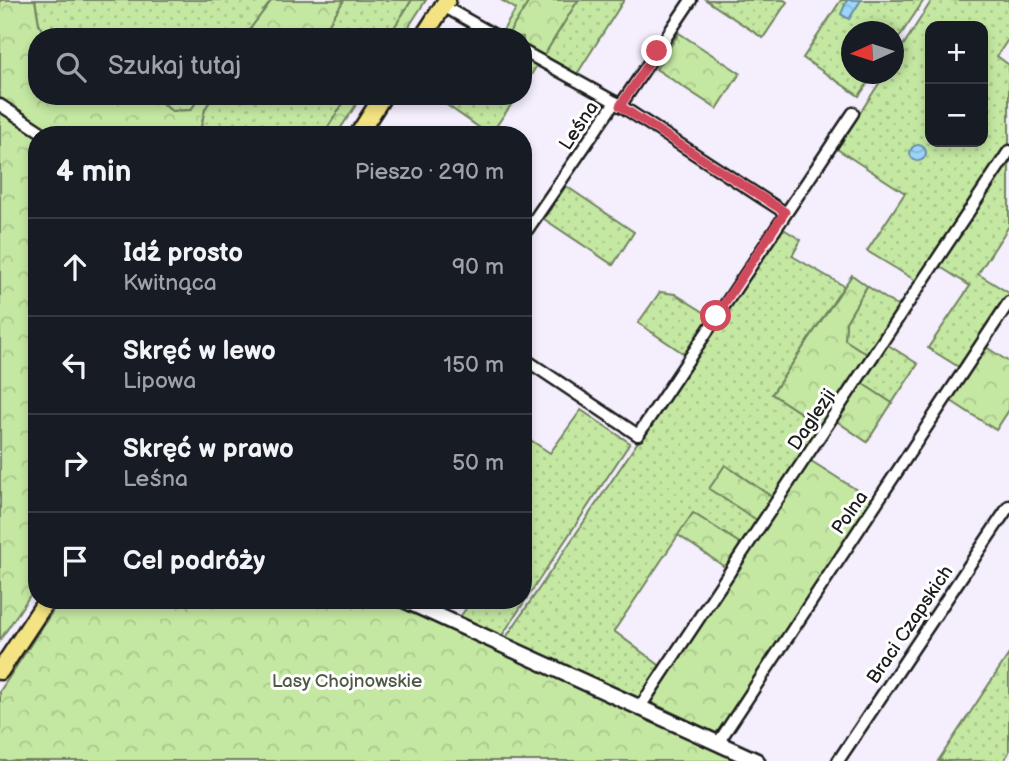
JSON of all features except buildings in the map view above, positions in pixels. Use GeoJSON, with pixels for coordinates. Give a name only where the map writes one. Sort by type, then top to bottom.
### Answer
{"type":"FeatureCollection","features":[{"type":"Feature","properties":{"kind":"main road"},"geometry":{"type":"LineString","coordinates":[[428,28],[445,3]]}},
{"type":"Feature","properties":{"kind":"main road"},"geometry":{"type":"LineString","coordinates":[[364,126],[377,105]]}},
{"type":"Feature","properties":{"kind":"main road"},"geometry":{"type":"LineString","coordinates":[[0,671],[41,609]]}},
{"type":"Feature","properties":{"kind":"main road"},"geometry":{"type":"LineString","coordinates":[[424,609],[757,761]]}},
{"type":"Feature","properties":{"kind":"street","name":"Leśna"},"geometry":{"type":"LineString","coordinates":[[532,223],[691,0]]}},
{"type":"Feature","properties":{"kind":"street"},"geometry":{"type":"LineString","coordinates":[[445,3],[484,28]]}},
{"type":"Feature","properties":{"kind":"street"},"geometry":{"type":"LineString","coordinates":[[532,56],[618,104],[785,212]]}},
{"type":"Feature","properties":{"kind":"street"},"geometry":{"type":"LineString","coordinates":[[0,105],[32,126]]}},
{"type":"Feature","properties":{"kind":"street"},"geometry":{"type":"LineString","coordinates":[[532,364],[638,435],[853,113]]}},
{"type":"Feature","properties":{"kind":"street","name":"Daglezji"},"geometry":{"type":"LineString","coordinates":[[640,706],[1009,151]]}},
{"type":"Feature","properties":{"kind":"street","name":"Polna"},"geometry":{"type":"LineString","coordinates":[[718,744],[1009,302]]}},
{"type":"Feature","properties":{"kind":"street","name":"Braci Czapskich"},"geometry":{"type":"LineString","coordinates":[[838,761],[1009,506]]}},
{"type":"Feature","properties":{"kind":"green space"},"geometry":{"type":"Polygon","coordinates":[[[0,0],[35,0],[41,28],[28,28],[28,105],[164,105],[172,111],[191,110],[194,105],[207,105],[201,126],[28,126],[28,598],[0,640],[0,0]]]}},
{"type":"Feature","properties":{"kind":"green space"},"geometry":{"type":"Polygon","coordinates":[[[35,0],[272,0],[251,28],[41,28],[35,0]]]}},
{"type":"Feature","properties":{"kind":"green space"},"geometry":{"type":"Polygon","coordinates":[[[272,0],[344,0],[326,28],[251,28],[272,0]]]}},
{"type":"Feature","properties":{"kind":"green space"},"geometry":{"type":"Polygon","coordinates":[[[344,0],[412,0],[394,28],[326,28],[344,0]]]}},
{"type":"Feature","properties":{"kind":"green space"},"geometry":{"type":"Polygon","coordinates":[[[412,0],[426,0],[408,28],[394,28],[412,0]]]}},
{"type":"Feature","properties":{"kind":"green space"},"geometry":{"type":"Polygon","coordinates":[[[501,0],[530,0],[512,28],[504,28],[516,9],[501,0]]]}},
{"type":"Feature","properties":{"kind":"green space"},"geometry":{"type":"Polygon","coordinates":[[[530,0],[578,0],[543,57],[532,50],[532,28],[512,28],[530,0]]]}},
{"type":"Feature","properties":{"kind":"green space"},"geometry":{"type":"Polygon","coordinates":[[[578,0],[624,0],[577,74],[544,55],[578,0]]]}},
{"type":"Feature","properties":{"kind":"green space"},"geometry":{"type":"Polygon","coordinates":[[[706,0],[784,0],[787,2],[763,38],[706,0]]]}},
{"type":"Feature","properties":{"kind":"green space"},"geometry":{"type":"Polygon","coordinates":[[[841,0],[924,0],[904,30],[904,21],[841,21],[841,84],[803,58],[841,0]]]}},
{"type":"Feature","properties":{"kind":"green space"},"geometry":{"type":"Polygon","coordinates":[[[932,0],[1009,0],[1009,38],[997,56],[1009,65],[1009,144],[918,282],[867,251],[905,193],[837,149],[879,84],[904,84],[904,44],[932,0]]]}},
{"type":"Feature","properties":{"kind":"green space"},"geometry":{"type":"Polygon","coordinates":[[[679,33],[740,73],[717,109],[656,69],[679,33]]]}},
{"type":"Feature","properties":{"kind":"green space"},"geometry":{"type":"Polygon","coordinates":[[[841,84],[867,84],[859,96],[841,84]]]}},
{"type":"Feature","properties":{"kind":"green space"},"geometry":{"type":"Polygon","coordinates":[[[164,105],[194,105],[191,110],[172,111],[164,105]]]}},
{"type":"Feature","properties":{"kind":"green space"},"geometry":{"type":"Polygon","coordinates":[[[207,105],[342,105],[329,126],[201,126],[207,105]]]}},
{"type":"Feature","properties":{"kind":"green space"},"geometry":{"type":"Polygon","coordinates":[[[342,105],[356,105],[342,126],[329,126],[342,105]]]}},
{"type":"Feature","properties":{"kind":"green space"},"geometry":{"type":"Polygon","coordinates":[[[447,105],[511,105],[496,126],[477,126],[447,105]]]}},
{"type":"Feature","properties":{"kind":"green space"},"geometry":{"type":"Polygon","coordinates":[[[1009,159],[1009,226],[978,274],[1009,293],[1009,298],[962,369],[928,348],[970,286],[939,266],[1009,159]]]}},
{"type":"Feature","properties":{"kind":"green space"},"geometry":{"type":"Polygon","coordinates":[[[566,186],[634,232],[613,265],[544,219],[566,186]]]}},
{"type":"Feature","properties":{"kind":"green space"},"geometry":{"type":"Polygon","coordinates":[[[782,228],[801,240],[792,256],[844,286],[772,394],[822,427],[775,499],[725,465],[760,522],[744,546],[693,513],[614,631],[663,668],[642,699],[505,639],[525,609],[532,609],[532,599],[782,228]]]}},
{"type":"Feature","properties":{"kind":"green space"},"geometry":{"type":"Polygon","coordinates":[[[852,275],[867,286],[846,322],[845,340],[870,356],[822,427],[772,394],[852,275]]]}},
{"type":"Feature","properties":{"kind":"green space"},"geometry":{"type":"Polygon","coordinates":[[[867,286],[900,308],[870,356],[845,340],[846,322],[867,286]]]}},
{"type":"Feature","properties":{"kind":"green space"},"geometry":{"type":"Polygon","coordinates":[[[660,292],[675,294],[710,316],[686,355],[638,323],[660,292]]]}},
{"type":"Feature","properties":{"kind":"green space"},"geometry":{"type":"Polygon","coordinates":[[[885,343],[918,364],[892,403],[860,382],[885,343]]]}},
{"type":"Feature","properties":{"kind":"green space"},"geometry":{"type":"Polygon","coordinates":[[[983,345],[1009,362],[1009,410],[996,430],[948,399],[983,345]]]}},
{"type":"Feature","properties":{"kind":"green space"},"geometry":{"type":"Polygon","coordinates":[[[860,382],[892,403],[867,442],[835,420],[860,382]]]}},
{"type":"Feature","properties":{"kind":"green space"},"geometry":{"type":"Polygon","coordinates":[[[581,410],[630,443],[532,590],[532,441],[550,453],[581,410]]]}},
{"type":"Feature","properties":{"kind":"green space"},"geometry":{"type":"Polygon","coordinates":[[[808,459],[871,499],[720,735],[648,701],[808,459]]]}},
{"type":"Feature","properties":{"kind":"green space"},"geometry":{"type":"Polygon","coordinates":[[[725,465],[775,499],[760,522],[709,489],[725,465]]]}},
{"type":"Feature","properties":{"kind":"green space"},"geometry":{"type":"Polygon","coordinates":[[[693,513],[744,546],[728,569],[678,535],[693,513]]]}},
{"type":"Feature","properties":{"kind":"green space","name":"Lasy Chojnowskie"},"geometry":{"type":"Polygon","coordinates":[[[54,609],[406,609],[749,761],[0,761],[0,691],[54,609]]]}},
{"type":"Feature","properties":{"kind":"green space"},"geometry":{"type":"Polygon","coordinates":[[[466,609],[520,609],[501,637],[460,617],[466,609]]]}},
{"type":"Feature","properties":{"kind":"green space"},"geometry":{"type":"Polygon","coordinates":[[[1009,654],[1009,752],[1004,761],[938,761],[1009,654]]]}},
{"type":"Feature","properties":{"kind":"water"},"geometry":{"type":"Polygon","coordinates":[[[847,0],[861,0],[849,19],[841,14],[847,0]]]}},
{"type":"Feature","properties":{"kind":"water"},"geometry":{"type":"Polygon","coordinates":[[[918,145],[926,153],[918,161],[910,153],[918,145]]]}},
{"type":"Feature","properties":{"kind":"route"},"geometry":{"type":"LineString","coordinates":[[657,51],[620,106],[785,212],[716,316]]}}]}
